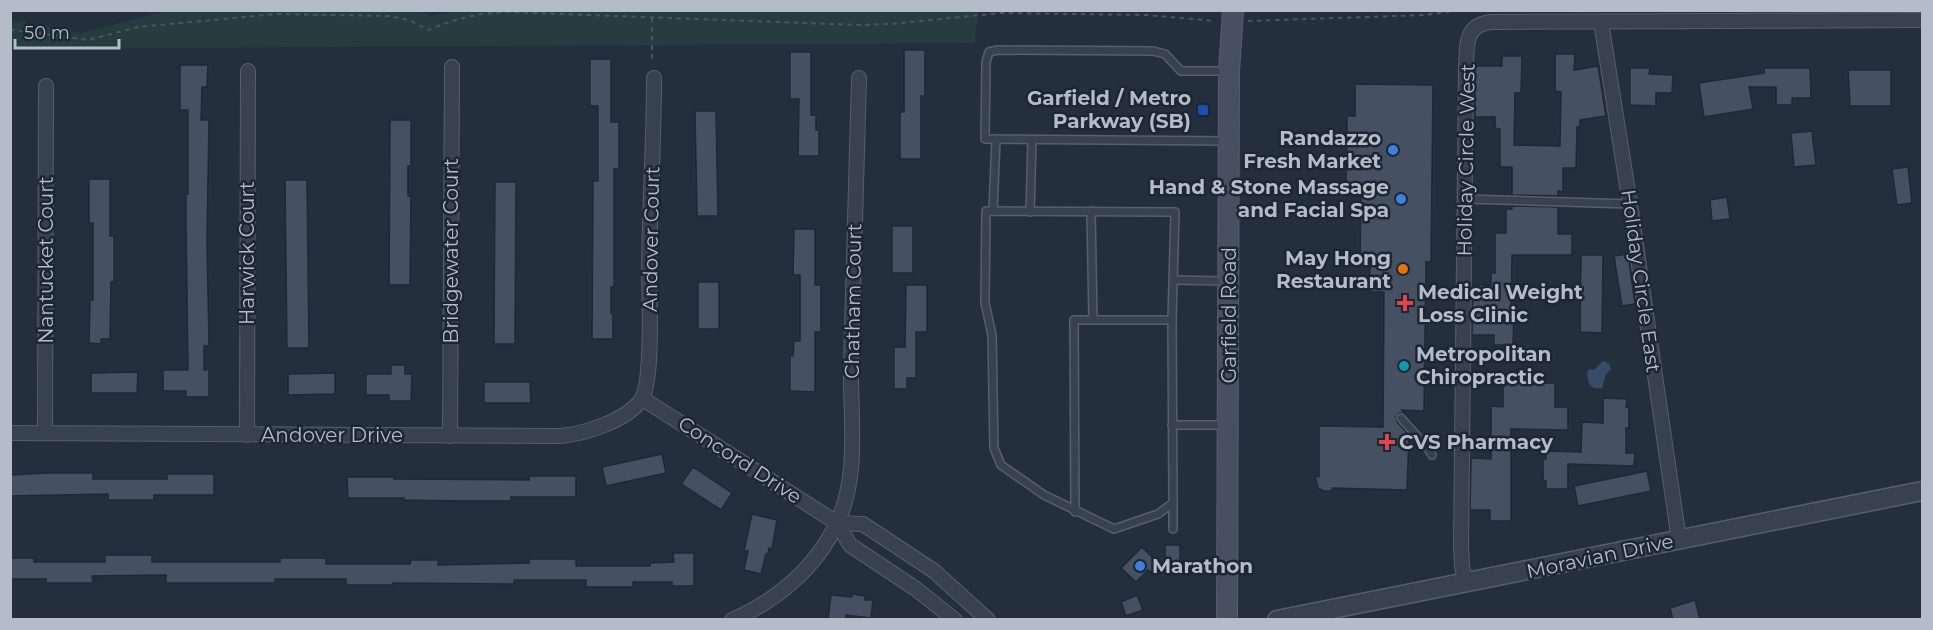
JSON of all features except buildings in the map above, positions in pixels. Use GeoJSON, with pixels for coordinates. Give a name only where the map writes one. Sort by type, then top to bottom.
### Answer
{"type":"FeatureCollection","features":[{"type":"Feature","properties":{"kind":"main road","name":"Garfield Road"},"geometry":{"type":"LineString","coordinates":[[1227,620],[1228,141],[1233,10]]}},
{"type":"Feature","properties":{"kind":"street"},"geometry":{"type":"LineString","coordinates":[[1601,22],[1923,20]]}},
{"type":"Feature","properties":{"kind":"street","name":"Holiday Circle West"},"geometry":{"type":"LineString","coordinates":[[1465,583],[1461,546],[1468,41],[1471,32],[1482,23],[1601,22]]}},
{"type":"Feature","properties":{"kind":"street","name":"Holiday Circle East"},"geometry":{"type":"LineString","coordinates":[[1601,22],[1630,204],[1678,540]]}},
{"type":"Feature","properties":{"kind":"street","name":"Bridgewater Court"},"geometry":{"type":"LineString","coordinates":[[450,436],[452,67]]}},
{"type":"Feature","properties":{"kind":"street","name":"Harwick Court"},"geometry":{"type":"LineString","coordinates":[[247,435],[248,71]]}},
{"type":"Feature","properties":{"kind":"street","name":"Andover Court"},"geometry":{"type":"LineString","coordinates":[[642,399],[649,374],[649,263],[654,78]]}},
{"type":"Feature","properties":{"kind":"street","name":"Chatham Court"},"geometry":{"type":"LineString","coordinates":[[732,620],[775,597],[801,573],[824,546],[837,523],[844,501],[853,449],[851,382],[859,78]]}},
{"type":"Feature","properties":{"kind":"street","name":"Nantucket Court"},"geometry":{"type":"LineString","coordinates":[[45,433],[46,86]]}},
{"type":"Feature","properties":{"kind":"street","name":"Andover Drive"},"geometry":{"type":"LineString","coordinates":[[10,433],[450,436],[576,434],[601,426],[620,416],[642,399]]}},
{"type":"Feature","properties":{"kind":"street","name":"Concord Drive"},"geometry":{"type":"LineString","coordinates":[[642,399],[837,523],[850,545],[916,589],[955,620]]}},
{"type":"Feature","properties":{"kind":"street","name":"Moravian Drive"},"geometry":{"type":"LineString","coordinates":[[1277,620],[1923,491]]}},
{"type":"Feature","properties":{"kind":"street","name":"Concord Drive"},"geometry":{"type":"LineString","coordinates":[[837,523],[864,524],[934,572],[988,620]]}},
{"type":"Feature","properties":{"kind":"lane"},"geometry":{"type":"LineString","coordinates":[[1228,141],[985,139],[989,52],[998,50],[1153,51],[1165,54],[1181,71],[1229,70]]}},
{"type":"Feature","properties":{"kind":"lane"},"geometry":{"type":"LineString","coordinates":[[993,212],[996,139]]}},
{"type":"Feature","properties":{"kind":"lane"},"geometry":{"type":"LineString","coordinates":[[1030,212],[1032,140]]}},
{"type":"Feature","properties":{"kind":"lane"},"geometry":{"type":"LineString","coordinates":[[1465,199],[1630,204]]}},
{"type":"Feature","properties":{"kind":"lane"},"geometry":{"type":"LineString","coordinates":[[1091,211],[1093,320]]}},
{"type":"Feature","properties":{"kind":"lane"},"geometry":{"type":"LineString","coordinates":[[1173,503],[1158,514],[1114,529],[1044,495],[1001,465],[994,448],[992,334],[985,303],[986,212],[1175,212],[1172,320],[1172,426],[1173,503],[1173,529]]}},
{"type":"Feature","properties":{"kind":"lane"},"geometry":{"type":"LineString","coordinates":[[1173,280],[1228,281]]}},
{"type":"Feature","properties":{"kind":"lane"},"geometry":{"type":"LineString","coordinates":[[1075,512],[1074,320],[1172,320]]}},
{"type":"Feature","properties":{"kind":"lane"},"geometry":{"type":"LineString","coordinates":[[1401,418],[1432,455]]}},
{"type":"Feature","properties":{"kind":"lane"},"geometry":{"type":"LineString","coordinates":[[1172,426],[1229,425]]}},
{"type":"Feature","properties":{"kind":"path"},"geometry":{"type":"LineString","coordinates":[[1261,22],[1425,15],[1462,10]]}},
{"type":"Feature","properties":{"kind":"path"},"geometry":{"type":"LineString","coordinates":[[10,30],[88,40],[138,27],[276,14],[389,16],[409,20],[428,30],[450,21],[479,14],[507,12],[876,25],[982,14],[1073,13],[1167,16],[1213,21]]}},
{"type":"Feature","properties":{"kind":"path"},"geometry":{"type":"LineString","coordinates":[[651,56],[652,18]]}},
{"type":"Feature","properties":{"kind":"green space"},"geometry":{"type":"Polygon","coordinates":[[[411,10],[432,16],[456,10],[978,11],[975,43],[11,49],[11,23],[23,21],[81,33],[162,12],[411,10]]]}},
{"type":"Feature","properties":{"kind":"water"},"geometry":{"type":"Polygon","coordinates":[[[1603,361],[1609,363],[1611,369],[1606,374],[1602,388],[1594,388],[1589,382],[1587,372],[1590,369],[1594,370],[1603,361]]]}},
{"type":"Feature","properties":{"kind":"place","name":"Garfield / Metro Parkway (SB)"},"geometry":{"type":"Point","coordinates":[1203,110]}},
{"type":"Feature","properties":{"kind":"place","name":"Randazzo Fresh Market"},"geometry":{"type":"Point","coordinates":[1393,150]}},
{"type":"Feature","properties":{"kind":"place","name":"Hand & Stone Massage and Facial Spa"},"geometry":{"type":"Point","coordinates":[1401,199]}},
{"type":"Feature","properties":{"kind":"place","name":"May Hong Restaurant"},"geometry":{"type":"Point","coordinates":[1403,269]}},
{"type":"Feature","properties":{"kind":"place","name":"Medical Weight Loss Clinic"},"geometry":{"type":"Point","coordinates":[1405,303]}},
{"type":"Feature","properties":{"kind":"place","name":"Metropolitan Chiropractic"},"geometry":{"type":"Point","coordinates":[1404,366]}},
{"type":"Feature","properties":{"kind":"place","name":"CVS Pharmacy"},"geometry":{"type":"Point","coordinates":[1387,442]}},
{"type":"Feature","properties":{"kind":"place","name":"Marathon"},"geometry":{"type":"Point","coordinates":[1140,566]}}]}
